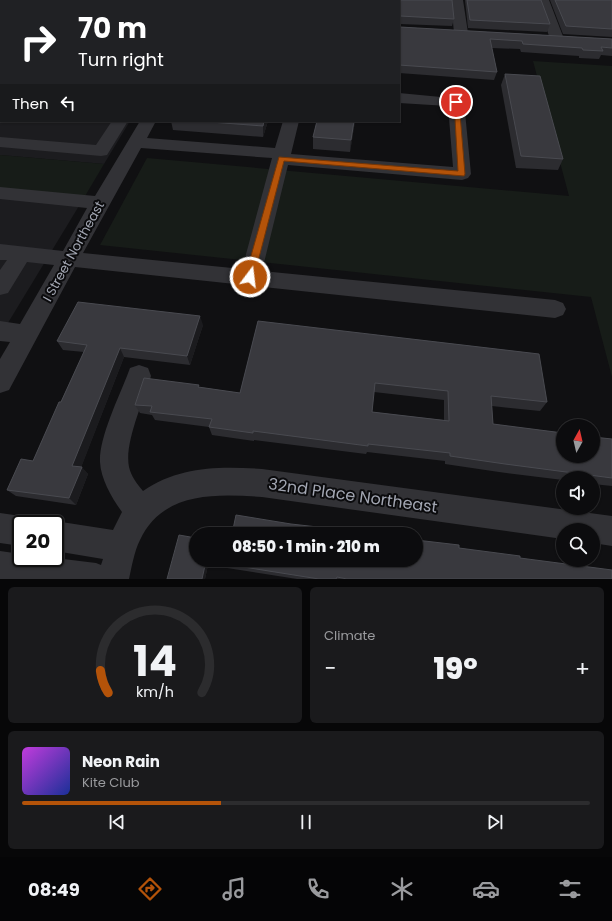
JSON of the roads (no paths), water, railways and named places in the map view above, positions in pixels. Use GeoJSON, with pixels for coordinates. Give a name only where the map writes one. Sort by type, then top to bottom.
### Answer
{"type":"FeatureCollection","features":[{"type":"Feature","properties":{"kind":"street"},"geometry":{"type":"LineString","coordinates":[[457,0],[461,33]]}},
{"type":"Feature","properties":{"kind":"street"},"geometry":{"type":"LineString","coordinates":[[543,0],[557,39]]}},
{"type":"Feature","properties":{"kind":"street"},"geometry":{"type":"LineString","coordinates":[[445,32],[476,34]]}},
{"type":"Feature","properties":{"kind":"street"},"geometry":{"type":"LineString","coordinates":[[542,38],[573,40]]}},
{"type":"Feature","properties":{"kind":"street"},"geometry":{"type":"LineString","coordinates":[[136,142],[462,174],[456,102],[400,98]]}},
{"type":"Feature","properties":{"kind":"street"},"geometry":{"type":"LineString","coordinates":[[0,142],[101,151],[119,122]]}},
{"type":"Feature","properties":{"kind":"street","name":"I Street Northeast"},"geometry":{"type":"LineString","coordinates":[[0,382],[100,203],[147,122]]}},
{"type":"Feature","properties":{"kind":"street"},"geometry":{"type":"LineString","coordinates":[[250,277],[292,122]]}},
{"type":"Feature","properties":{"kind":"street"},"geometry":{"type":"LineString","coordinates":[[0,193],[100,203]]}},
{"type":"Feature","properties":{"kind":"street"},"geometry":{"type":"LineString","coordinates":[[0,252],[555,309]]}},
{"type":"Feature","properties":{"kind":"street"},"geometry":{"type":"LineString","coordinates":[[0,287],[22,254]]}},
{"type":"Feature","properties":{"kind":"street"},"geometry":{"type":"LineString","coordinates":[[0,331],[26,335]]}},
{"type":"Feature","properties":{"kind":"street"},"geometry":{"type":"LineString","coordinates":[[139,376],[116,446],[114,461],[124,490],[140,512]]}},
{"type":"Feature","properties":{"kind":"street","name":"32nd Place Northeast"},"geometry":{"type":"LineString","coordinates":[[113,579],[121,546],[132,524],[143,508],[158,498],[177,489],[205,482],[228,481],[262,483],[612,531]]}},
{"type":"Feature","properties":{"kind":"street"},"geometry":{"type":"LineString","coordinates":[[0,528],[12,530]]}},
{"type":"Feature","properties":{"kind":"street"},"geometry":{"type":"LineString","coordinates":[[64,537],[121,546]]}},
{"type":"Feature","properties":{"kind":"street"},"geometry":{"type":"LineString","coordinates":[[0,567],[96,579]]}}]}
